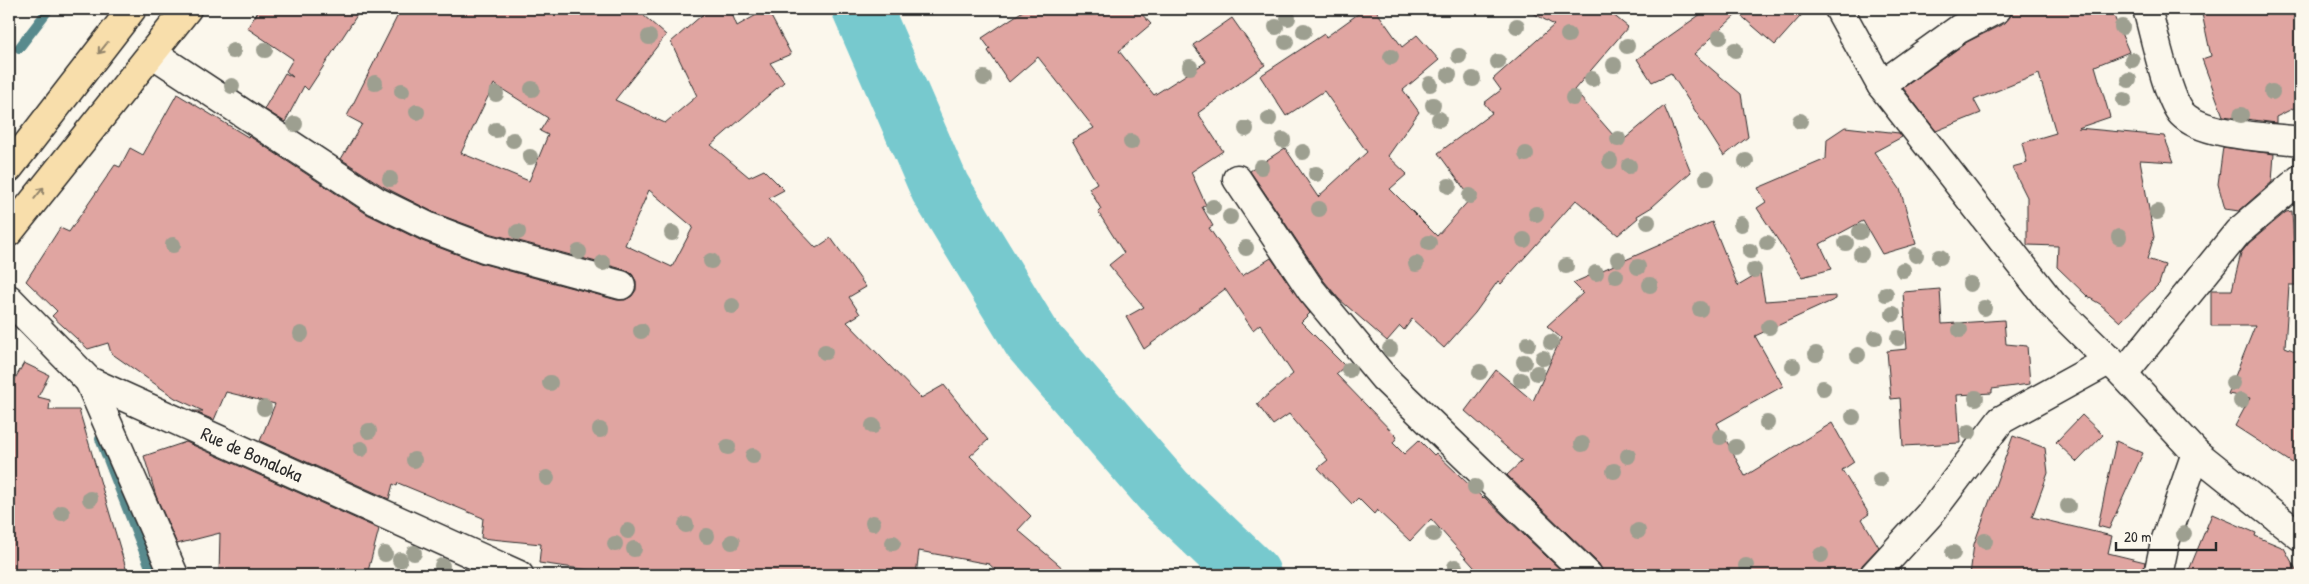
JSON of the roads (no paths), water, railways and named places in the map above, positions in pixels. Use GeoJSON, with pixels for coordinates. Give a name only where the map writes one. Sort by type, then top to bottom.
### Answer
{"type":"FeatureCollection","features":[{"type":"Feature","properties":{"kind":"main road"},"geometry":{"type":"LineString","coordinates":[[9,168],[132,9]]}},
{"type":"Feature","properties":{"kind":"main road"},"geometry":{"type":"LineString","coordinates":[[11,223],[187,9]]}},
{"type":"Feature","properties":{"kind":"street"},"geometry":{"type":"LineString","coordinates":[[1839,9],[1881,85],[2053,305],[2117,367],[2196,453],[2300,536]]}},
{"type":"Feature","properties":{"kind":"street"},"geometry":{"type":"LineString","coordinates":[[1881,85],[1959,29],[1996,9]]}},
{"type":"Feature","properties":{"kind":"street"},"geometry":{"type":"LineString","coordinates":[[2147,9],[2172,95],[2182,114],[2207,129],[2300,142]]}},
{"type":"Feature","properties":{"kind":"street"},"geometry":{"type":"LineString","coordinates":[[152,53],[376,201],[428,227],[484,248],[621,285]]}},
{"type":"Feature","properties":{"kind":"street"},"geometry":{"type":"LineString","coordinates":[[1874,575],[1929,515],[2001,420],[2117,367],[2238,232],[2300,178]]}},
{"type":"Feature","properties":{"kind":"street"},"geometry":{"type":"LineString","coordinates":[[1237,179],[1311,290],[1384,378],[1588,575]]}},
{"type":"Feature","properties":{"kind":"street","name":"Rue de Bonaloka"},"geometry":{"type":"LineString","coordinates":[[9,299],[89,381],[519,575]]}},
{"type":"Feature","properties":{"kind":"street"},"geometry":{"type":"LineString","coordinates":[[89,381],[174,575]]}},
{"type":"Feature","properties":{"kind":"street"},"geometry":{"type":"LineString","coordinates":[[2158,575],[2165,542],[2196,453]]}},
{"type":"Feature","properties":{"kind":"waterway"},"geometry":{"type":"LineString","coordinates":[[19,48],[49,9]]}},
{"type":"Feature","properties":{"kind":"waterway"},"geometry":{"type":"LineString","coordinates":[[862,9],[940,188],[1032,339],[1166,494],[1251,575]]}},
{"type":"Feature","properties":{"kind":"waterway"},"geometry":{"type":"LineString","coordinates":[[100,439],[153,575]]}}]}
